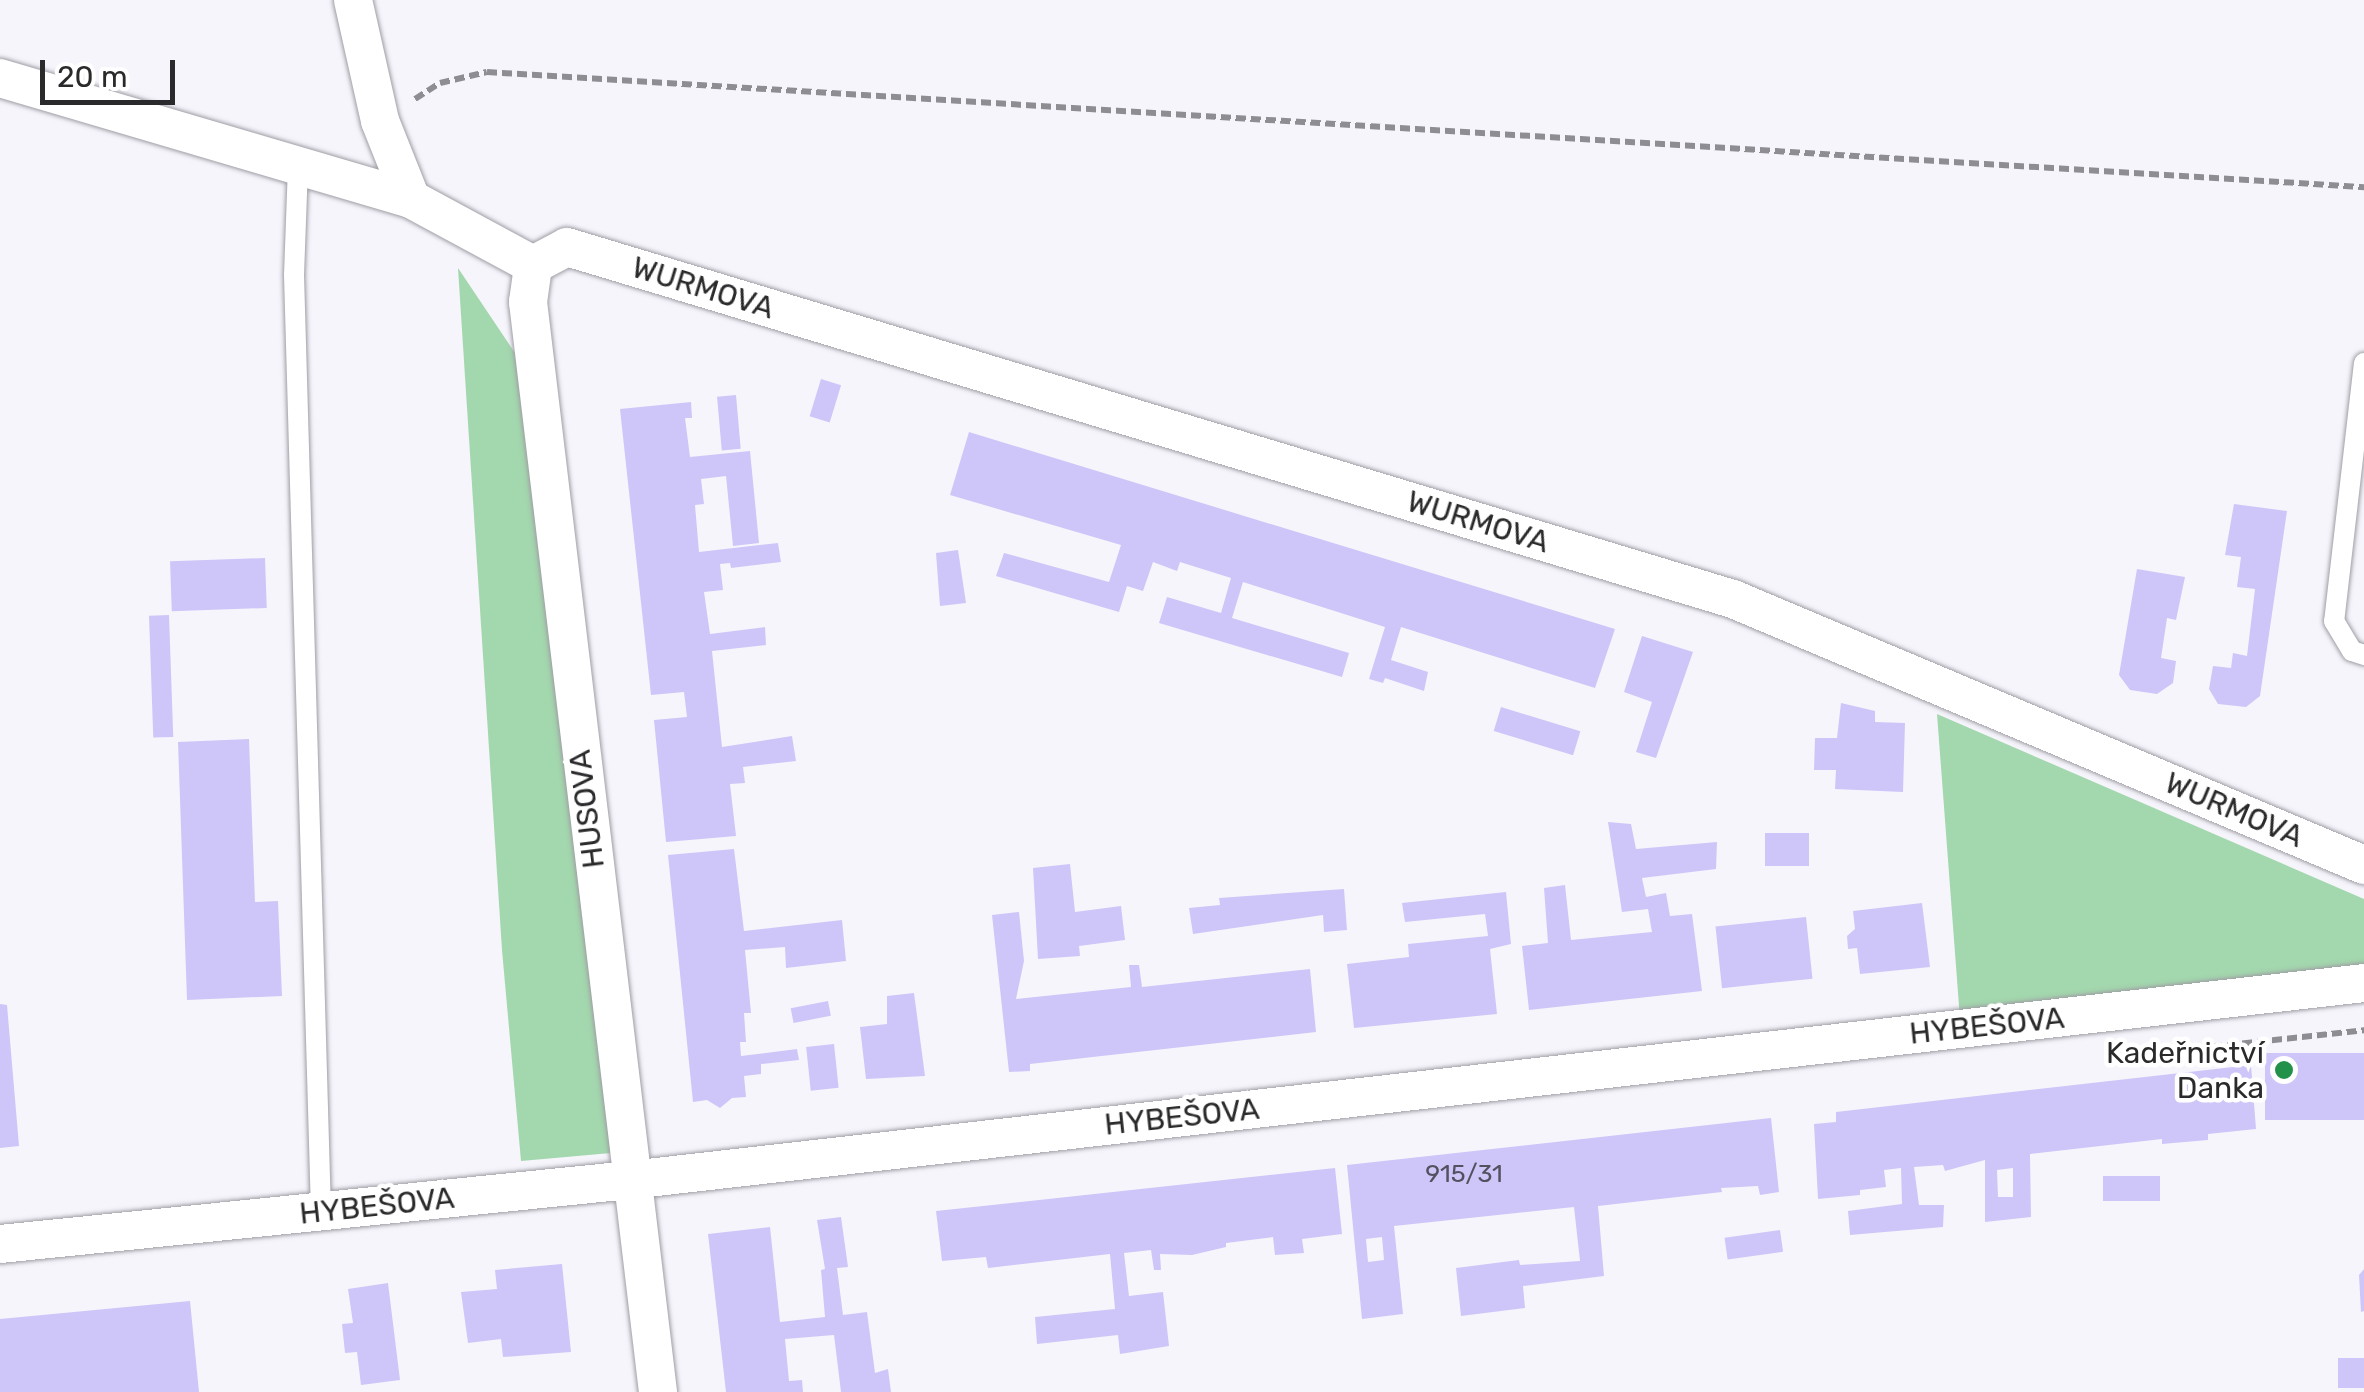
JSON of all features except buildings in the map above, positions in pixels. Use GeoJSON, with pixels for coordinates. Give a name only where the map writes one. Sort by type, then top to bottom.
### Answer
{"type":"FeatureCollection","features":[{"type":"Feature","properties":{"kind":"street"},"geometry":{"type":"LineString","coordinates":[[353,0],[380,121],[410,199]]}},
{"type":"Feature","properties":{"kind":"street"},"geometry":{"type":"LineString","coordinates":[[0,78],[410,199],[534,265]]}},
{"type":"Feature","properties":{"kind":"street","name":"WURMOVA"},"geometry":{"type":"LineString","coordinates":[[534,265],[568,247],[1733,599],[2364,865]]}},
{"type":"Feature","properties":{"kind":"street","name":"HUSOVA"},"geometry":{"type":"LineString","coordinates":[[534,265],[528,302],[658,1392]]}},
{"type":"Feature","properties":{"kind":"street","name":"HYBEŠOVA"},"geometry":{"type":"LineString","coordinates":[[0,1244],[630,1180],[2364,983]]}},
{"type":"Feature","properties":{"kind":"lane"},"geometry":{"type":"LineString","coordinates":[[298,166],[294,275],[322,1212]]}},
{"type":"Feature","properties":{"kind":"lane"},"geometry":{"type":"LineString","coordinates":[[2364,363],[2334,620],[2352,652],[2364,655]]}},
{"type":"Feature","properties":{"kind":"path"},"geometry":{"type":"LineString","coordinates":[[380,121],[440,84],[488,72],[2364,187]]}},
{"type":"Feature","properties":{"kind":"green space"},"geometry":{"type":"Polygon","coordinates":[[[458,268],[515,353],[592,942],[611,1153],[521,1161],[502,950],[458,268]]]}},
{"type":"Feature","properties":{"kind":"green space"},"geometry":{"type":"Polygon","coordinates":[[[1937,714],[2364,899],[2364,974],[1960,1019],[1937,714]]]}},
{"type":"Feature","properties":{"kind":"place","name":"Kadeřnictví Danka"},"geometry":{"type":"Point","coordinates":[2284,1070]}}]}
